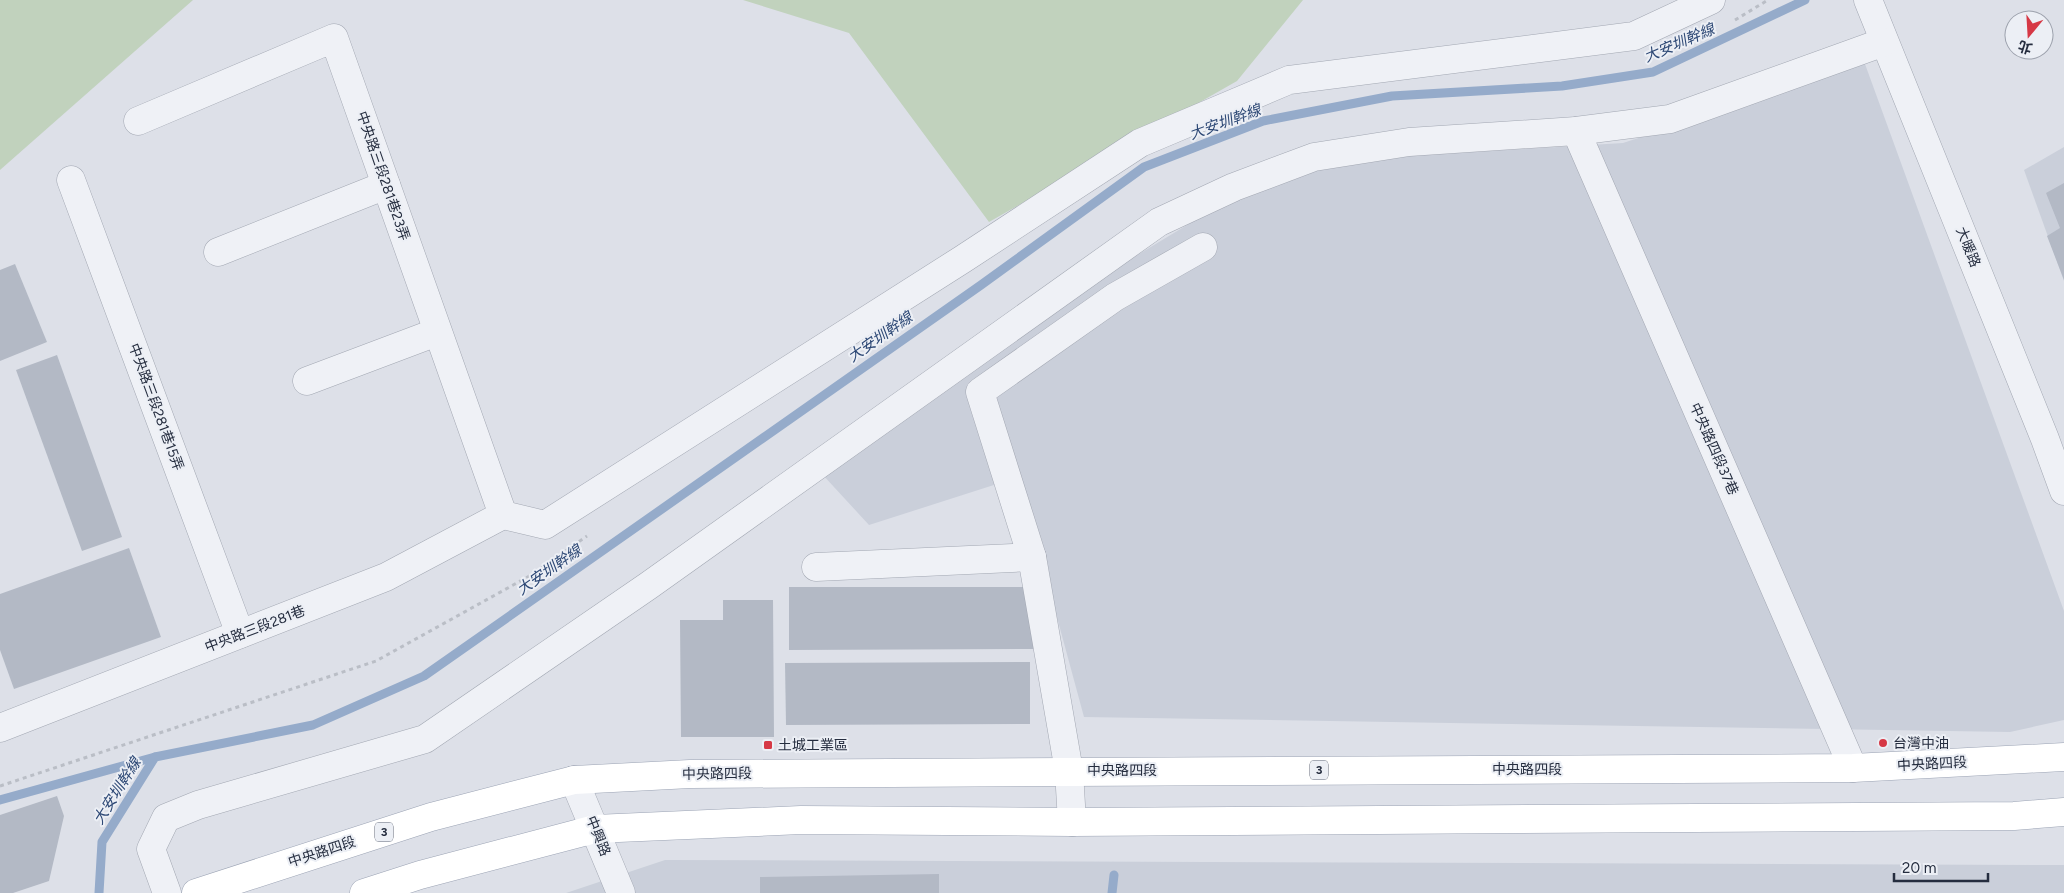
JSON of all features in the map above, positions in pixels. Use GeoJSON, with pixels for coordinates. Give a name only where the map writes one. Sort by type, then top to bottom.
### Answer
{"type":"FeatureCollection","features":[{"type":"Feature","properties":{"kind":"main road","name":"中央路四段"},"geometry":{"type":"LineString","coordinates":[[196,893],[431,817],[574,780],[667,774],[1069,770],[1853,768],[2064,757]]}},
{"type":"Feature","properties":{"kind":"main road"},"geometry":{"type":"LineString","coordinates":[[364,893],[420,875],[595,828],[801,820],[1072,822],[2004,816],[2064,812]]}},
{"type":"Feature","properties":{"kind":"street"},"geometry":{"type":"LineString","coordinates":[[503,515],[545,525],[955,264],[1140,143],[1289,80],[1634,36],[1711,0]]}},
{"type":"Feature","properties":{"kind":"street","name":"大暖路"},"geometry":{"type":"LineString","coordinates":[[1869,2],[2045,439],[2064,491]]}},
{"type":"Feature","properties":{"kind":"street","name":"中央路三段281巷23弄"},"geometry":{"type":"LineString","coordinates":[[138,121],[334,38],[503,515]]}},
{"type":"Feature","properties":{"kind":"street"},"geometry":{"type":"LineString","coordinates":[[167,893],[152,849],[166,818],[198,804],[425,739],[551,654],[752,513],[1158,222],[1234,187],[1314,157],[1409,142],[1576,131],[1670,119],[1884,42]]}},
{"type":"Feature","properties":{"kind":"street","name":"中央路四段37巷"},"geometry":{"type":"LineString","coordinates":[[1576,131],[1853,768]]}},
{"type":"Feature","properties":{"kind":"street","name":"中央路三段281巷15弄"},"geometry":{"type":"LineString","coordinates":[[71,180],[240,634]]}},
{"type":"Feature","properties":{"kind":"street"},"geometry":{"type":"LineString","coordinates":[[218,252],[386,185]]}},
{"type":"Feature","properties":{"kind":"street"},"geometry":{"type":"LineString","coordinates":[[1072,822],[1069,770],[1032,557],[980,392],[1115,297],[1203,248]]}},
{"type":"Feature","properties":{"kind":"street"},"geometry":{"type":"LineString","coordinates":[[307,381],[437,332]]}},
{"type":"Feature","properties":{"kind":"street","name":"中央路三段281巷"},"geometry":{"type":"LineString","coordinates":[[0,728],[386,577],[503,515]]}},
{"type":"Feature","properties":{"kind":"street"},"geometry":{"type":"LineString","coordinates":[[816,567],[1032,557]]}},
{"type":"Feature","properties":{"kind":"street","name":"中興路"},"geometry":{"type":"LineString","coordinates":[[574,780],[621,893]]}},
{"type":"Feature","properties":{"kind":"path"},"geometry":{"type":"LineString","coordinates":[[1730,22],[1768,0]]}},
{"type":"Feature","properties":{"kind":"path"},"geometry":{"type":"LineString","coordinates":[[0,786],[376,661],[533,574],[590,534]]}},
{"type":"Feature","properties":{"kind":"shaded area"},"geometry":{"type":"Polygon","coordinates":[[[1865,64],[2064,611],[2064,720],[2010,732],[1084,717],[1019,477],[869,525],[822,474],[1068,297],[1197,219],[1306,170],[1407,156],[1623,143],[1865,64]]]}},
{"type":"Feature","properties":{"kind":"shaded area"},"geometry":{"type":"Polygon","coordinates":[[[2064,147],[2064,281],[2024,170],[2064,147]]]}},
{"type":"Feature","properties":{"kind":"shaded area"},"geometry":{"type":"Polygon","coordinates":[[[665,860],[2064,865],[2064,893],[566,893],[665,860]]]}},
{"type":"Feature","properties":{"kind":"green space"},"geometry":{"type":"Polygon","coordinates":[[[0,0],[193,0],[0,170],[0,0]]]}},
{"type":"Feature","properties":{"kind":"green space"},"geometry":{"type":"Polygon","coordinates":[[[743,0],[1303,0],[1237,81],[989,222],[849,33],[743,0]]]}},
{"type":"Feature","properties":{"kind":"building"},"geometry":{"type":"Polygon","coordinates":[[[2064,183],[2064,280],[2047,236],[2060,228],[2046,193],[2064,183]]]}},
{"type":"Feature","properties":{"kind":"building"},"geometry":{"type":"Polygon","coordinates":[[[15,264],[47,342],[0,361],[0,270],[15,264]]]}},
{"type":"Feature","properties":{"kind":"building"},"geometry":{"type":"Polygon","coordinates":[[[57,355],[122,537],[82,551],[16,370],[57,355]]]}},
{"type":"Feature","properties":{"kind":"building"},"geometry":{"type":"Polygon","coordinates":[[[129,548],[161,637],[14,689],[0,650],[0,594],[129,548]]]}},
{"type":"Feature","properties":{"kind":"building"},"geometry":{"type":"Polygon","coordinates":[[[789,587],[1034,587],[1034,649],[789,650],[789,587]]]}},
{"type":"Feature","properties":{"kind":"building"},"geometry":{"type":"Polygon","coordinates":[[[723,600],[773,600],[774,737],[681,737],[680,620],[723,620],[723,600]]]}},
{"type":"Feature","properties":{"kind":"building"},"geometry":{"type":"Polygon","coordinates":[[[1030,662],[1030,724],[786,725],[785,663],[1030,662]]]}},
{"type":"Feature","properties":{"kind":"building"},"geometry":{"type":"Polygon","coordinates":[[[57,796],[64,816],[49,881],[13,893],[0,893],[0,815],[57,796]]]}},
{"type":"Feature","properties":{"kind":"building"},"geometry":{"type":"Polygon","coordinates":[[[939,874],[939,893],[760,893],[760,877],[939,874]]]}},
{"type":"Feature","properties":{"kind":"waterway","name":"大安圳幹線"},"geometry":{"type":"LineString","coordinates":[[99,893],[102,842],[155,757],[313,725],[424,676],[981,285],[1144,167],[1263,121],[1392,96],[1562,86],[1653,72],[1805,0]]}},
{"type":"Feature","properties":{"kind":"waterway"},"geometry":{"type":"LineString","coordinates":[[0,800],[155,757]]}},
{"type":"Feature","properties":{"kind":"waterway"},"geometry":{"type":"LineString","coordinates":[[1112,893],[1114,875]]}},
{"type":"Feature","properties":{"kind":"place","name":"台灣中油"},"geometry":{"type":"Point","coordinates":[1883,743]}},
{"type":"Feature","properties":{"kind":"place","name":"土城工業區"},"geometry":{"type":"Point","coordinates":[768,745]}}]}
